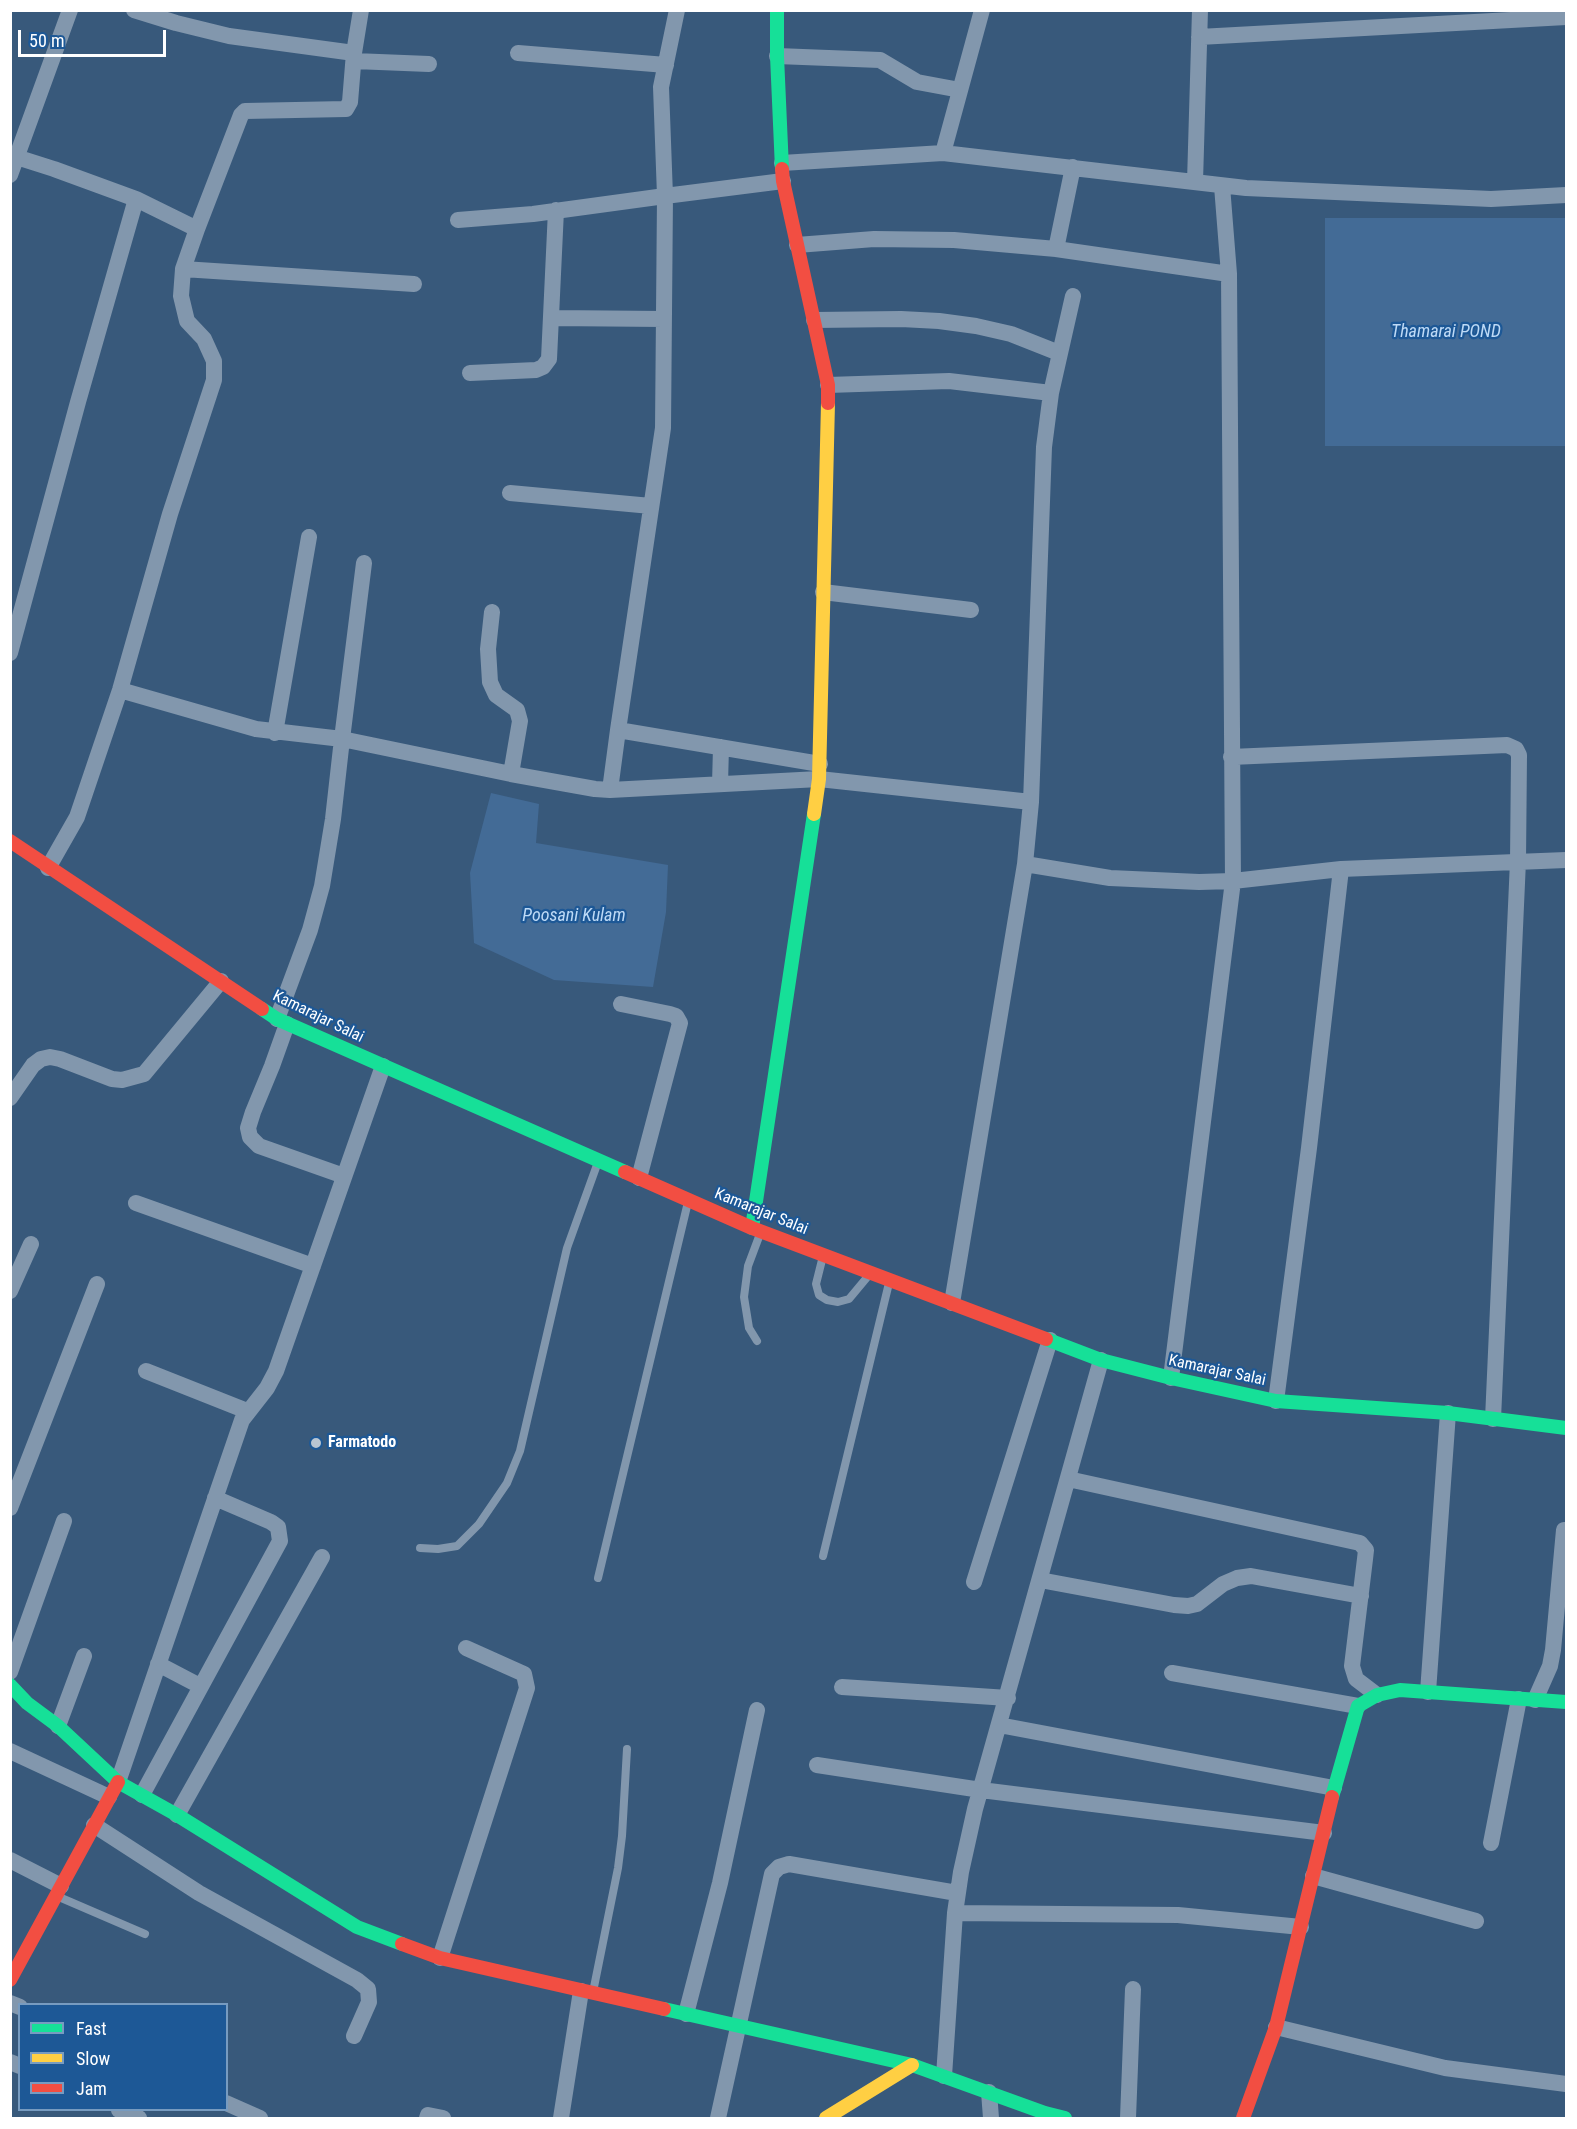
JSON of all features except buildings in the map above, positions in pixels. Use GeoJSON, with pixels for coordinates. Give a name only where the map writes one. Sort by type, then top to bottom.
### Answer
{"type":"FeatureCollection","features":[{"type":"Feature","properties":{"kind":"street"},"geometry":{"type":"LineString","coordinates":[[10,175],[14,156],[70,10]]}},
{"type":"Feature","properties":{"kind":"street"},"geometry":{"type":"LineString","coordinates":[[134,10],[229,36],[354,57],[429,64]]}},
{"type":"Feature","properties":{"kind":"street"},"geometry":{"type":"LineString","coordinates":[[48,868],[77,817],[120,690],[170,514],[214,380],[214,361],[204,339],[187,321],[181,296],[183,269],[197,229],[241,115],[249,110],[346,109],[350,102],[361,10]]}},
{"type":"Feature","properties":{"kind":"street"},"geometry":{"type":"LineString","coordinates":[[610,790],[663,428],[666,196],[661,87],[677,10]]}},
{"type":"Feature","properties":{"kind":"street"},"geometry":{"type":"LineString","coordinates":[[756,1229],[820,771],[828,385],[783,181],[777,10]]}},
{"type":"Feature","properties":{"kind":"street"},"geometry":{"type":"LineString","coordinates":[[943,153],[982,10]]}},
{"type":"Feature","properties":{"kind":"street"},"geometry":{"type":"LineString","coordinates":[[1195,182],[1200,10]]}},
{"type":"Feature","properties":{"kind":"street"},"geometry":{"type":"LineString","coordinates":[[1199,37],[1566,17]]}},
{"type":"Feature","properties":{"kind":"street"},"geometry":{"type":"LineString","coordinates":[[518,52],[666,65]]}},
{"type":"Feature","properties":{"kind":"street"},"geometry":{"type":"LineString","coordinates":[[777,56],[880,60],[917,82],[960,90]]}},
{"type":"Feature","properties":{"kind":"street"},"geometry":{"type":"LineString","coordinates":[[782,163],[943,153],[1246,188],[1491,199],[1566,195]]}},
{"type":"Feature","properties":{"kind":"street"},"geometry":{"type":"LineString","coordinates":[[14,156],[136,199],[197,229]]}},
{"type":"Feature","properties":{"kind":"street"},"geometry":{"type":"LineString","coordinates":[[1056,249],[1073,167]]}},
{"type":"Feature","properties":{"kind":"street"},"geometry":{"type":"LineString","coordinates":[[458,220],[533,214],[783,181]]}},
{"type":"Feature","properties":{"kind":"street"},"geometry":{"type":"LineString","coordinates":[[1171,1378],[1233,881],[1229,274],[1222,186]]}},
{"type":"Feature","properties":{"kind":"street"},"geometry":{"type":"LineString","coordinates":[[10,653],[136,199]]}},
{"type":"Feature","properties":{"kind":"street"},"geometry":{"type":"LineString","coordinates":[[470,374],[536,370],[543,367],[549,359],[556,210]]}},
{"type":"Feature","properties":{"kind":"street"},"geometry":{"type":"LineString","coordinates":[[797,245],[874,239],[954,240],[1056,249],[1229,274]]}},
{"type":"Feature","properties":{"kind":"street"},"geometry":{"type":"LineString","coordinates":[[183,269],[414,284]]}},
{"type":"Feature","properties":{"kind":"street"},"geometry":{"type":"LineString","coordinates":[[952,1303],[1025,864],[1031,802],[1044,447],[1051,393],[1073,296]]}},
{"type":"Feature","properties":{"kind":"street"},"geometry":{"type":"LineString","coordinates":[[551,318],[664,319]]}},
{"type":"Feature","properties":{"kind":"street"},"geometry":{"type":"LineString","coordinates":[[814,320],[939,321],[1011,334],[1059,353]]}},
{"type":"Feature","properties":{"kind":"street"},"geometry":{"type":"LineString","coordinates":[[828,385],[949,381],[1051,393]]}},
{"type":"Feature","properties":{"kind":"street"},"geometry":{"type":"LineString","coordinates":[[510,493],[651,506]]}},
{"type":"Feature","properties":{"kind":"street"},"geometry":{"type":"LineString","coordinates":[[275,733],[309,537]]}},
{"type":"Feature","properties":{"kind":"street"},"geometry":{"type":"LineString","coordinates":[[344,1176],[259,1146],[250,1137],[248,1128],[272,1066],[282,1021],[322,886],[333,819],[364,563]]}},
{"type":"Feature","properties":{"kind":"street"},"geometry":{"type":"LineString","coordinates":[[824,592],[971,610]]}},
{"type":"Feature","properties":{"kind":"street"},"geometry":{"type":"LineString","coordinates":[[492,612],[488,649],[490,682],[496,695],[517,710],[520,721],[511,774]]}},
{"type":"Feature","properties":{"kind":"street"},"geometry":{"type":"LineString","coordinates":[[120,690],[256,729],[342,739],[578,787],[610,790],[720,784],[820,771]]}},
{"type":"Feature","properties":{"kind":"street"},"geometry":{"type":"LineString","coordinates":[[618,730],[721,747],[820,771],[1031,802]]}},
{"type":"Feature","properties":{"kind":"street"},"geometry":{"type":"LineString","coordinates":[[1231,757],[1507,745],[1516,748],[1519,755],[1518,861],[1493,1419]]}},
{"type":"Feature","properties":{"kind":"street"},"geometry":{"type":"LineString","coordinates":[[720,784],[721,747]]}},
{"type":"Feature","properties":{"kind":"street","name":"Kamarajar Salai"},"geometry":{"type":"LineString","coordinates":[[12,847],[48,868],[282,1021],[756,1229],[1050,1341],[1101,1360],[1276,1401],[1448,1413],[1566,1428]]}},
{"type":"Feature","properties":{"kind":"street"},"geometry":{"type":"LineString","coordinates":[[1025,864],[1110,878],[1199,882],[1233,881],[1341,869],[1566,860]]}},
{"type":"Feature","properties":{"kind":"street"},"geometry":{"type":"LineString","coordinates":[[1276,1401],[1309,1148],[1341,869]]}},
{"type":"Feature","properties":{"kind":"street"},"geometry":{"type":"LineString","coordinates":[[10,1098],[33,1065],[41,1059],[60,1059],[112,1079],[122,1080],[144,1074],[221,981]]}},
{"type":"Feature","properties":{"kind":"street"},"geometry":{"type":"LineString","coordinates":[[621,1004],[670,1014],[676,1016],[680,1023],[639,1178]]}},
{"type":"Feature","properties":{"kind":"street"},"geometry":{"type":"LineString","coordinates":[[11,1977],[118,1782],[242,1420],[272,1381],[383,1066]]}},
{"type":"Feature","properties":{"kind":"street"},"geometry":{"type":"LineString","coordinates":[[136,1203],[313,1266]]}},
{"type":"Feature","properties":{"kind":"street"},"geometry":{"type":"LineString","coordinates":[[10,1291],[31,1244]]}},
{"type":"Feature","properties":{"kind":"street"},"geometry":{"type":"LineString","coordinates":[[10,1508],[97,1284]]}},
{"type":"Feature","properties":{"kind":"street"},"geometry":{"type":"LineString","coordinates":[[974,1582],[1050,1341]]}},
{"type":"Feature","properties":{"kind":"street"},"geometry":{"type":"LineString","coordinates":[[944,2076],[954,1913],[975,1809],[1101,1360]]}},
{"type":"Feature","properties":{"kind":"street"},"geometry":{"type":"LineString","coordinates":[[146,1371],[247,1411]]}},
{"type":"Feature","properties":{"kind":"street"},"geometry":{"type":"LineString","coordinates":[[1428,1692],[1448,1413]]}},
{"type":"Feature","properties":{"kind":"street"},"geometry":{"type":"LineString","coordinates":[[1068,1479],[1360,1543],[1366,1550],[1352,1666],[1356,1679],[1377,1695]]}},
{"type":"Feature","properties":{"kind":"street"},"geometry":{"type":"LineString","coordinates":[[142,1795],[280,1541],[278,1527],[271,1522],[215,1498]]}},
{"type":"Feature","properties":{"kind":"street"},"geometry":{"type":"LineString","coordinates":[[10,1672],[64,1521]]}},
{"type":"Feature","properties":{"kind":"street"},"geometry":{"type":"LineString","coordinates":[[1491,1843],[1527,1699],[1550,1666],[1564,1530]]}},
{"type":"Feature","properties":{"kind":"street"},"geometry":{"type":"LineString","coordinates":[[177,1815],[322,1557]]}},
{"type":"Feature","properties":{"kind":"street"},"geometry":{"type":"LineString","coordinates":[[1040,1580],[1188,1606],[1197,1604],[1223,1584],[1237,1578],[1251,1576],[1361,1596]]}},
{"type":"Feature","properties":{"kind":"street"},"geometry":{"type":"LineString","coordinates":[[440,1958],[527,1688],[524,1674],[465,1648]]}},
{"type":"Feature","properties":{"kind":"street"},"geometry":{"type":"LineString","coordinates":[[58,1725],[84,1656]]}},
{"type":"Feature","properties":{"kind":"street"},"geometry":{"type":"LineString","coordinates":[[158,1664],[200,1686]]}},
{"type":"Feature","properties":{"kind":"street"},"geometry":{"type":"LineString","coordinates":[[1172,1673],[1358,1706],[1377,1695],[1400,1690],[1566,1702]]}},
{"type":"Feature","properties":{"kind":"street"},"geometry":{"type":"LineString","coordinates":[[10,1685],[27,1703],[58,1725],[118,1782],[177,1815],[357,1927],[440,1958],[912,2065],[1045,2113],[1065,2118]]}},
{"type":"Feature","properties":{"kind":"street"},"geometry":{"type":"LineString","coordinates":[[842,1687],[1008,1698]]}},
{"type":"Feature","properties":{"kind":"street"},"geometry":{"type":"LineString","coordinates":[[1243,2118],[1276,2027],[1334,1788],[1358,1706]]}},
{"type":"Feature","properties":{"kind":"street"},"geometry":{"type":"LineString","coordinates":[[686,2014],[727,1853],[757,1710]]}},
{"type":"Feature","properties":{"kind":"street"},"geometry":{"type":"LineString","coordinates":[[999,1725],[1334,1788]]}},
{"type":"Feature","properties":{"kind":"street"},"geometry":{"type":"LineString","coordinates":[[10,1751],[109,1797]]}},
{"type":"Feature","properties":{"kind":"street"},"geometry":{"type":"LineString","coordinates":[[817,1765],[981,1790],[1324,1833]]}},
{"type":"Feature","properties":{"kind":"street"},"geometry":{"type":"LineString","coordinates":[[94,1825],[199,1893],[357,1980],[368,1989],[369,2001],[354,2036]]}},
{"type":"Feature","properties":{"kind":"street"},"geometry":{"type":"LineString","coordinates":[[10,1860],[59,1891]]}},
{"type":"Feature","properties":{"kind":"street"},"geometry":{"type":"LineString","coordinates":[[718,2118],[772,1874],[779,1867],[789,1864],[957,1893]]}},
{"type":"Feature","properties":{"kind":"street"},"geometry":{"type":"LineString","coordinates":[[1313,1876],[1476,1921]]}},
{"type":"Feature","properties":{"kind":"street"},"geometry":{"type":"LineString","coordinates":[[954,1913],[1178,1915],[1301,1927]]}},
{"type":"Feature","properties":{"kind":"street"},"geometry":{"type":"LineString","coordinates":[[1128,2118],[1133,1989]]}},
{"type":"Feature","properties":{"kind":"street"},"geometry":{"type":"LineString","coordinates":[[561,2118],[587,1992]]}},
{"type":"Feature","properties":{"kind":"street"},"geometry":{"type":"LineString","coordinates":[[1276,2027],[1445,2068],[1566,2084]]}},
{"type":"Feature","properties":{"kind":"street"},"geometry":{"type":"LineString","coordinates":[[826,2118],[912,2065]]}},
{"type":"Feature","properties":{"kind":"street"},"geometry":{"type":"LineString","coordinates":[[989,2092],[991,2118]]}},
{"type":"Feature","properties":{"kind":"street"},"geometry":{"type":"LineString","coordinates":[[228,2104],[260,2118]]}},
{"type":"Feature","properties":{"kind":"street"},"geometry":{"type":"LineString","coordinates":[[123,2111],[139,2118]]}},
{"type":"Feature","properties":{"kind":"street"},"geometry":{"type":"LineString","coordinates":[[427,2118],[428,2115],[443,2118]]}},
{"type":"Feature","properties":{"kind":"lane"},"geometry":{"type":"LineString","coordinates":[[420,1548],[438,1549],[457,1546],[479,1524],[507,1483],[520,1451],[567,1248],[598,1160]]}},
{"type":"Feature","properties":{"kind":"lane"},"geometry":{"type":"LineString","coordinates":[[598,1578],[689,1200]]}},
{"type":"Feature","properties":{"kind":"lane"},"geometry":{"type":"LineString","coordinates":[[756,1229],[744,1297],[748,1328],[756,1341]]}},
{"type":"Feature","properties":{"kind":"lane"},"geometry":{"type":"LineString","coordinates":[[824,1255],[816,1284],[819,1295],[826,1300],[838,1302],[849,1299],[871,1273]]}},
{"type":"Feature","properties":{"kind":"lane"},"geometry":{"type":"LineString","coordinates":[[823,1556],[890,1280]]}},
{"type":"Feature","properties":{"kind":"lane"},"geometry":{"type":"LineString","coordinates":[[587,1992],[619,1860],[627,1749]]}},
{"type":"Feature","properties":{"kind":"lane"},"geometry":{"type":"LineString","coordinates":[[59,1891],[145,1934]]}},
{"type":"Feature","properties":{"kind":"water","name":"Thamarai POND"},"geometry":{"type":"Polygon","coordinates":[[[1325,218],[1566,218],[1566,446],[1325,446],[1325,218]]]}},
{"type":"Feature","properties":{"kind":"water","name":"Poosani Kulam"},"geometry":{"type":"Polygon","coordinates":[[[491,793],[539,804],[536,843],[668,865],[666,912],[653,987],[554,980],[474,943],[470,873],[491,793]]]}},
{"type":"Feature","properties":{"kind":"traffic: fast"},"geometry":{"type":"LineString","coordinates":[[777,10],[782,169]]}},
{"type":"Feature","properties":{"kind":"traffic: fast"},"geometry":{"type":"LineString","coordinates":[[752,1228],[814,814]]}},
{"type":"Feature","properties":{"kind":"traffic: fast"},"geometry":{"type":"LineString","coordinates":[[262,1009],[277,1019],[625,1172]]}},
{"type":"Feature","properties":{"kind":"traffic: fast"},"geometry":{"type":"LineString","coordinates":[[1046,1339],[1101,1360],[1276,1401],[1448,1413],[1566,1428]]}},
{"type":"Feature","properties":{"kind":"traffic: fast"},"geometry":{"type":"LineString","coordinates":[[10,1685],[27,1703],[58,1726],[118,1782],[177,1815],[357,1927],[402,1944]]}},
{"type":"Feature","properties":{"kind":"traffic: fast"},"geometry":{"type":"LineString","coordinates":[[1332,1797],[1358,1706],[1377,1695],[1400,1690],[1566,1702]]}},
{"type":"Feature","properties":{"kind":"traffic: fast"},"geometry":{"type":"LineString","coordinates":[[664,2009],[912,2065],[1045,2113],[1065,2118]]}},
{"type":"Feature","properties":{"kind":"traffic: slow"},"geometry":{"type":"LineString","coordinates":[[814,814],[819,779],[828,403]]}},
{"type":"Feature","properties":{"kind":"traffic: slow"},"geometry":{"type":"LineString","coordinates":[[826,2118],[912,2065]]}},
{"type":"Feature","properties":{"kind":"traffic: jam"},"geometry":{"type":"LineString","coordinates":[[782,169],[828,385],[828,403]]}},
{"type":"Feature","properties":{"kind":"traffic: jam"},"geometry":{"type":"LineString","coordinates":[[10,841],[262,1009]]}},
{"type":"Feature","properties":{"kind":"traffic: jam"},"geometry":{"type":"LineString","coordinates":[[625,1172],[752,1228],[1046,1339]]}},
{"type":"Feature","properties":{"kind":"traffic: jam"},"geometry":{"type":"LineString","coordinates":[[10,1980],[118,1782]]}},
{"type":"Feature","properties":{"kind":"traffic: jam"},"geometry":{"type":"LineString","coordinates":[[1243,2118],[1276,2027],[1332,1797]]}},
{"type":"Feature","properties":{"kind":"traffic: jam"},"geometry":{"type":"LineString","coordinates":[[402,1944],[440,1958],[664,2009]]}},
{"type":"Feature","properties":{"kind":"place","name":"Farmatodo"},"geometry":{"type":"Point","coordinates":[316,1443]}}]}
